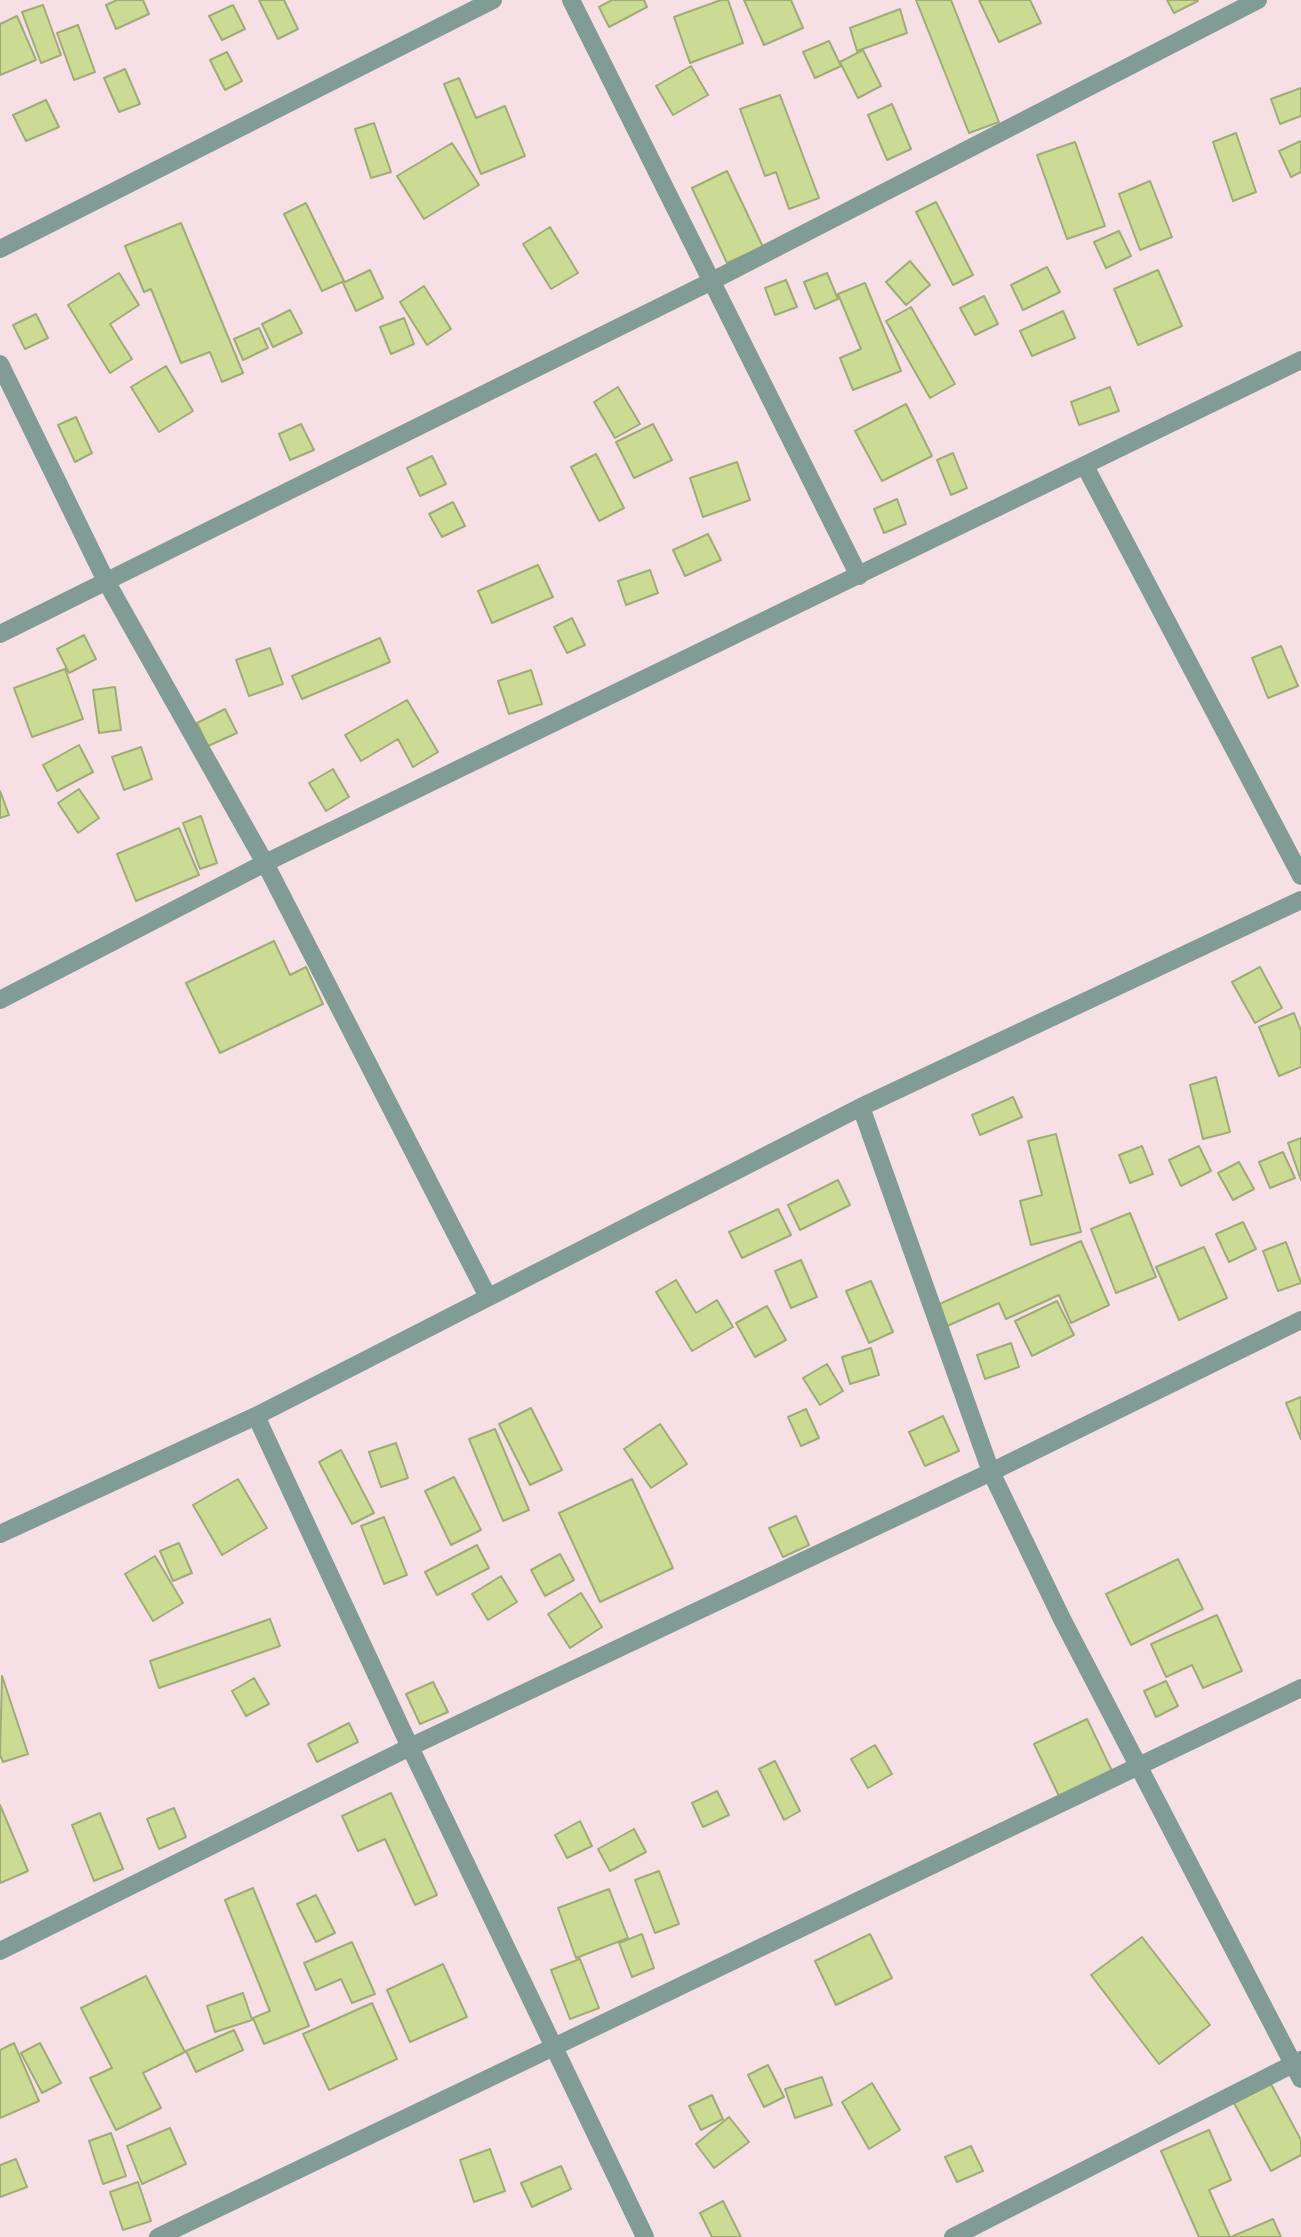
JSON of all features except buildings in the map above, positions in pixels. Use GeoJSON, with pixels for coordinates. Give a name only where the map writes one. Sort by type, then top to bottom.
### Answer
{"type":"FeatureCollection","features":[{"type":"Feature","properties":{"kind":"street"},"geometry":{"type":"LineString","coordinates":[[0,249],[494,0]]}},
{"type":"Feature","properties":{"kind":"street"},"geometry":{"type":"LineString","coordinates":[[571,0],[859,576]]}},
{"type":"Feature","properties":{"kind":"street"},"geometry":{"type":"LineString","coordinates":[[0,634],[710,282],[1258,0]]}},
{"type":"Feature","properties":{"kind":"street"},"geometry":{"type":"LineString","coordinates":[[0,1000],[265,863],[1301,360]]}},
{"type":"Feature","properties":{"kind":"street"},"geometry":{"type":"LineString","coordinates":[[0,364],[106,581],[265,863],[488,1297]]}},
{"type":"Feature","properties":{"kind":"street"},"geometry":{"type":"LineString","coordinates":[[1085,466],[1301,876]]}},
{"type":"Feature","properties":{"kind":"street"},"geometry":{"type":"LineString","coordinates":[[0,1534],[257,1416],[861,1107],[1301,900]]}},
{"type":"Feature","properties":{"kind":"street"},"geometry":{"type":"LineString","coordinates":[[861,1107],[991,1472],[1062,1619],[1298,2068],[953,2237]]}},
{"type":"Feature","properties":{"kind":"street"},"geometry":{"type":"LineString","coordinates":[[0,1951],[410,1747],[991,1472],[1301,1320]]}},
{"type":"Feature","properties":{"kind":"street"},"geometry":{"type":"LineString","coordinates":[[257,1416],[410,1747],[556,2046],[645,2237]]}},
{"type":"Feature","properties":{"kind":"street"},"geometry":{"type":"LineString","coordinates":[[158,2237],[1301,1688]]}}]}
